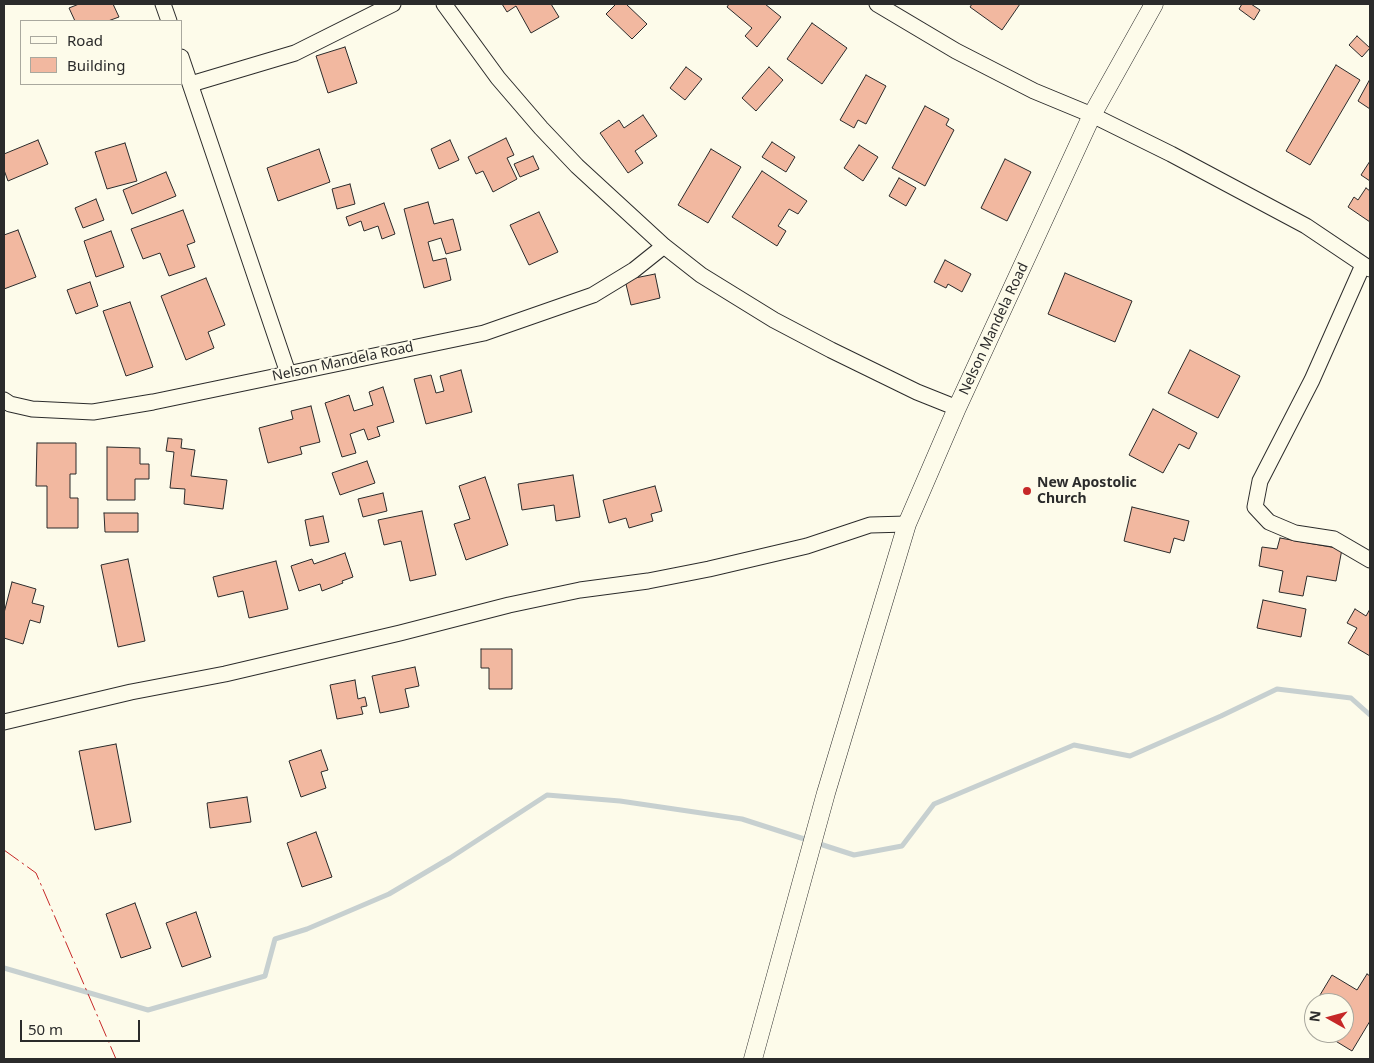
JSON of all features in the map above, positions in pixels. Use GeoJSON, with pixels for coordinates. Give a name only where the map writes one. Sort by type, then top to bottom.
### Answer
{"type":"FeatureCollection","features":[{"type":"Feature","properties":{"kind":"street"},"geometry":{"type":"LineString","coordinates":[[163,4],[169,20]]}},
{"type":"Feature","properties":{"kind":"street"},"geometry":{"type":"LineString","coordinates":[[190,84],[295,53],[393,4]]}},
{"type":"Feature","properties":{"kind":"street","name":"Nelson Mandela Road"},"geometry":{"type":"LineString","coordinates":[[444,4],[498,78],[541,128],[577,166],[664,246],[701,275],[774,320],[847,358],[957,408],[1092,115],[1154,4]]}},
{"type":"Feature","properties":{"kind":"street"},"geometry":{"type":"LineString","coordinates":[[877,4],[956,51],[1034,91],[1092,115],[1171,154],[1306,226],[1366,267],[1312,380],[1260,481],[1255,507],[1269,522],[1295,533],[1334,539],[1370,560]]}},
{"type":"Feature","properties":{"kind":"street"},"geometry":{"type":"LineString","coordinates":[[182,60],[288,374]]}},
{"type":"Feature","properties":{"kind":"street","name":"Nelson Mandela Road"},"geometry":{"type":"LineString","coordinates":[[4,400],[10,404],[32,409],[93,412],[153,402],[484,333],[593,295],[634,270],[664,246]]}},
{"type":"Feature","properties":{"kind":"street"},"geometry":{"type":"LineString","coordinates":[[753,1059],[826,793],[907,524],[957,408]]}},
{"type":"Feature","properties":{"kind":"street"},"geometry":{"type":"LineString","coordinates":[[4,722],[131,692],[225,674],[509,605],[580,590],[648,581],[709,569],[807,546],[870,525],[907,524]]}},
{"type":"Feature","properties":{"kind":"building"},"geometry":{"type":"Polygon","coordinates":[[[79,4],[113,4],[119,17],[111,20],[75,20],[69,8],[79,4]]]}},
{"type":"Feature","properties":{"kind":"building"},"geometry":{"type":"Polygon","coordinates":[[[502,4],[551,4],[559,17],[531,33],[516,6],[507,12],[502,4]]]}},
{"type":"Feature","properties":{"kind":"building"},"geometry":{"type":"Polygon","coordinates":[[[616,4],[626,4],[647,24],[632,39],[606,14],[616,4]]]}},
{"type":"Feature","properties":{"kind":"building"},"geometry":{"type":"Polygon","coordinates":[[[729,4],[765,4],[781,17],[757,47],[745,36],[752,28],[727,7],[729,4]]]}},
{"type":"Feature","properties":{"kind":"building"},"geometry":{"type":"Polygon","coordinates":[[[972,4],[1020,4],[1002,30],[970,7],[972,4]]]}},
{"type":"Feature","properties":{"kind":"building"},"geometry":{"type":"Polygon","coordinates":[[[1242,4],[1251,4],[1260,10],[1254,20],[1239,9],[1242,4]]]}},
{"type":"Feature","properties":{"kind":"building"},"geometry":{"type":"Polygon","coordinates":[[[812,23],[847,48],[822,84],[787,59],[812,23]]]}},
{"type":"Feature","properties":{"kind":"building"},"geometry":{"type":"Polygon","coordinates":[[[1357,36],[1370,48],[1362,57],[1349,45],[1357,36]]]}},
{"type":"Feature","properties":{"kind":"building"},"geometry":{"type":"Polygon","coordinates":[[[345,47],[357,83],[328,93],[316,56],[345,47]]]}},
{"type":"Feature","properties":{"kind":"building"},"geometry":{"type":"Polygon","coordinates":[[[1336,65],[1360,80],[1310,165],[1286,151],[1336,65]]]}},
{"type":"Feature","properties":{"kind":"building"},"geometry":{"type":"Polygon","coordinates":[[[686,67],[702,79],[685,100],[670,88],[686,67]]]}},
{"type":"Feature","properties":{"kind":"building"},"geometry":{"type":"Polygon","coordinates":[[[769,67],[783,80],[756,111],[742,98],[769,67]]]}},
{"type":"Feature","properties":{"kind":"building"},"geometry":{"type":"Polygon","coordinates":[[[866,75],[886,86],[866,124],[858,120],[854,128],[840,120],[866,75]]]}},
{"type":"Feature","properties":{"kind":"building"},"geometry":{"type":"Polygon","coordinates":[[[1370,79],[1370,109],[1358,101],[1370,79]]]}},
{"type":"Feature","properties":{"kind":"building"},"geometry":{"type":"Polygon","coordinates":[[[925,106],[949,119],[946,125],[954,130],[925,186],[892,168],[925,106]]]}},
{"type":"Feature","properties":{"kind":"building"},"geometry":{"type":"Polygon","coordinates":[[[643,115],[657,136],[635,151],[643,163],[628,173],[600,133],[619,120],[624,128],[643,115]]]}},
{"type":"Feature","properties":{"kind":"building"},"geometry":{"type":"Polygon","coordinates":[[[506,138],[514,155],[507,158],[517,179],[493,192],[483,171],[476,174],[468,157],[506,138]]]}},
{"type":"Feature","properties":{"kind":"building"},"geometry":{"type":"Polygon","coordinates":[[[38,140],[48,164],[8,181],[4,170],[4,154],[38,140]]]}},
{"type":"Feature","properties":{"kind":"building"},"geometry":{"type":"Polygon","coordinates":[[[450,140],[459,160],[439,169],[431,149],[450,140]]]}},
{"type":"Feature","properties":{"kind":"building"},"geometry":{"type":"Polygon","coordinates":[[[772,142],[795,157],[786,172],[762,157],[772,142]]]}},
{"type":"Feature","properties":{"kind":"building"},"geometry":{"type":"Polygon","coordinates":[[[125,143],[137,181],[107,189],[95,152],[125,143]]]}},
{"type":"Feature","properties":{"kind":"building"},"geometry":{"type":"Polygon","coordinates":[[[859,145],[878,157],[863,181],[844,168],[859,145]]]}},
{"type":"Feature","properties":{"kind":"building"},"geometry":{"type":"Polygon","coordinates":[[[319,149],[330,182],[278,201],[267,168],[319,149]]]}},
{"type":"Feature","properties":{"kind":"building"},"geometry":{"type":"Polygon","coordinates":[[[711,149],[741,167],[708,223],[678,205],[711,149]]]}},
{"type":"Feature","properties":{"kind":"building"},"geometry":{"type":"Polygon","coordinates":[[[533,156],[539,169],[520,177],[514,164],[533,156]]]}},
{"type":"Feature","properties":{"kind":"building"},"geometry":{"type":"Polygon","coordinates":[[[1005,159],[1031,172],[1007,221],[981,208],[1005,159]]]}},
{"type":"Feature","properties":{"kind":"building"},"geometry":{"type":"Polygon","coordinates":[[[1370,161],[1370,181],[1361,175],[1370,161]]]}},
{"type":"Feature","properties":{"kind":"building"},"geometry":{"type":"Polygon","coordinates":[[[762,171],[807,201],[798,214],[789,209],[778,226],[786,231],[777,246],[732,217],[762,171]]]}},
{"type":"Feature","properties":{"kind":"building"},"geometry":{"type":"Polygon","coordinates":[[[166,172],[176,196],[132,214],[123,190],[166,172]]]}},
{"type":"Feature","properties":{"kind":"building"},"geometry":{"type":"Polygon","coordinates":[[[899,178],[916,188],[906,206],[889,196],[899,178]]]}},
{"type":"Feature","properties":{"kind":"building"},"geometry":{"type":"Polygon","coordinates":[[[350,184],[355,204],[337,209],[332,189],[350,184]]]}},
{"type":"Feature","properties":{"kind":"building"},"geometry":{"type":"Polygon","coordinates":[[[1366,188],[1370,191],[1370,222],[1348,207],[1354,197],[1358,200],[1366,188]]]}},
{"type":"Feature","properties":{"kind":"building"},"geometry":{"type":"Polygon","coordinates":[[[96,199],[104,220],[83,228],[75,208],[96,199]]]}},
{"type":"Feature","properties":{"kind":"building"},"geometry":{"type":"Polygon","coordinates":[[[428,202],[434,224],[453,219],[461,250],[446,254],[441,238],[428,242],[433,261],[446,258],[451,280],[424,288],[404,209],[428,202]]]}},
{"type":"Feature","properties":{"kind":"building"},"geometry":{"type":"Polygon","coordinates":[[[384,203],[395,234],[382,239],[378,226],[364,231],[361,221],[349,226],[346,217],[384,203]]]}},
{"type":"Feature","properties":{"kind":"building"},"geometry":{"type":"Polygon","coordinates":[[[183,210],[195,242],[187,245],[195,267],[169,276],[160,253],[143,259],[131,229],[183,210]]]}},
{"type":"Feature","properties":{"kind":"building"},"geometry":{"type":"Polygon","coordinates":[[[539,212],[558,252],[529,265],[510,225],[539,212]]]}},
{"type":"Feature","properties":{"kind":"building"},"geometry":{"type":"Polygon","coordinates":[[[18,230],[36,277],[4,289],[4,235],[18,230]]]}},
{"type":"Feature","properties":{"kind":"building"},"geometry":{"type":"Polygon","coordinates":[[[111,231],[124,267],[96,277],[84,241],[111,231]]]}},
{"type":"Feature","properties":{"kind":"building"},"geometry":{"type":"Polygon","coordinates":[[[945,260],[971,274],[962,292],[948,284],[946,288],[934,282],[945,260]]]}},
{"type":"Feature","properties":{"kind":"building"},"geometry":{"type":"Polygon","coordinates":[[[1065,273],[1132,301],[1115,342],[1048,314],[1065,273]]]}},
{"type":"Feature","properties":{"kind":"building"},"geometry":{"type":"Polygon","coordinates":[[[655,274],[660,298],[631,305],[625,280],[655,274]]]}},
{"type":"Feature","properties":{"kind":"building"},"geometry":{"type":"Polygon","coordinates":[[[206,278],[225,325],[208,332],[214,348],[186,360],[161,296],[206,278]]]}},
{"type":"Feature","properties":{"kind":"building"},"geometry":{"type":"Polygon","coordinates":[[[90,282],[98,306],[76,314],[67,290],[90,282]]]}},
{"type":"Feature","properties":{"kind":"building"},"geometry":{"type":"Polygon","coordinates":[[[130,302],[153,367],[126,376],[103,311],[130,302]]]}},
{"type":"Feature","properties":{"kind":"building"},"geometry":{"type":"Polygon","coordinates":[[[1190,350],[1240,376],[1218,418],[1168,393],[1190,350]]]}},
{"type":"Feature","properties":{"kind":"building"},"geometry":{"type":"Polygon","coordinates":[[[461,370],[472,412],[426,424],[414,379],[431,375],[436,393],[444,391],[440,376],[461,370]]]}},
{"type":"Feature","properties":{"kind":"building"},"geometry":{"type":"Polygon","coordinates":[[[383,387],[394,422],[377,427],[380,436],[368,440],[364,429],[350,434],[356,453],[342,457],[325,403],[349,395],[354,411],[373,405],[369,392],[383,387]]]}},
{"type":"Feature","properties":{"kind":"building"},"geometry":{"type":"Polygon","coordinates":[[[311,406],[320,442],[300,447],[302,454],[268,463],[259,428],[293,419],[291,411],[311,406]]]}},
{"type":"Feature","properties":{"kind":"building"},"geometry":{"type":"Polygon","coordinates":[[[1153,409],[1197,433],[1189,449],[1179,444],[1163,473],[1129,455],[1153,409]]]}},
{"type":"Feature","properties":{"kind":"building"},"geometry":{"type":"Polygon","coordinates":[[[168,438],[182,439],[181,448],[195,450],[191,476],[227,480],[223,509],[184,504],[185,489],[170,488],[174,452],[166,451],[168,438]]]}},
{"type":"Feature","properties":{"kind":"building"},"geometry":{"type":"Polygon","coordinates":[[[37,443],[76,443],[76,474],[70,474],[70,498],[78,498],[78,528],[47,528],[47,486],[36,486],[37,443]]]}},
{"type":"Feature","properties":{"kind":"building"},"geometry":{"type":"Polygon","coordinates":[[[107,447],[140,448],[140,464],[149,464],[149,479],[135,479],[135,500],[107,500],[107,447]]]}},
{"type":"Feature","properties":{"kind":"building"},"geometry":{"type":"Polygon","coordinates":[[[367,461],[375,483],[340,495],[332,473],[367,461]]]}},
{"type":"Feature","properties":{"kind":"building"},"geometry":{"type":"Polygon","coordinates":[[[573,475],[580,517],[556,521],[554,505],[522,510],[518,484],[573,475]]]}},
{"type":"Feature","properties":{"kind":"building"},"geometry":{"type":"Polygon","coordinates":[[[485,477],[508,545],[466,560],[454,524],[470,519],[459,486],[485,477]]]}},
{"type":"Feature","properties":{"kind":"building"},"geometry":{"type":"Polygon","coordinates":[[[655,486],[662,511],[651,514],[653,521],[629,528],[626,518],[609,523],[603,500],[655,486]]]}},
{"type":"Feature","properties":{"kind":"building"},"geometry":{"type":"Polygon","coordinates":[[[383,493],[387,511],[363,517],[358,499],[383,493]]]}},
{"type":"Feature","properties":{"kind":"building"},"geometry":{"type":"Polygon","coordinates":[[[1132,507],[1189,521],[1184,541],[1174,538],[1170,553],[1124,541],[1132,507]]]}},
{"type":"Feature","properties":{"kind":"building"},"geometry":{"type":"Polygon","coordinates":[[[422,511],[436,575],[410,581],[401,541],[384,545],[378,520],[422,511]]]}},
{"type":"Feature","properties":{"kind":"building"},"geometry":{"type":"Polygon","coordinates":[[[104,513],[138,513],[138,532],[105,532],[104,513]]]}},
{"type":"Feature","properties":{"kind":"building"},"geometry":{"type":"Polygon","coordinates":[[[323,516],[329,542],[310,546],[305,520],[323,516]]]}},
{"type":"Feature","properties":{"kind":"building"},"geometry":{"type":"Polygon","coordinates":[[[1280,538],[1342,549],[1336,581],[1307,576],[1303,596],[1279,592],[1283,571],[1259,566],[1262,547],[1277,549],[1280,538]]]}},
{"type":"Feature","properties":{"kind":"building"},"geometry":{"type":"Polygon","coordinates":[[[345,553],[353,577],[322,591],[320,584],[299,591],[291,566],[312,559],[314,564],[345,553]]]}},
{"type":"Feature","properties":{"kind":"building"},"geometry":{"type":"Polygon","coordinates":[[[128,559],[145,641],[118,647],[101,565],[128,559]]]}},
{"type":"Feature","properties":{"kind":"building"},"geometry":{"type":"Polygon","coordinates":[[[276,561],[288,609],[249,618],[243,591],[218,597],[213,577],[276,561]]]}},
{"type":"Feature","properties":{"kind":"building"},"geometry":{"type":"Polygon","coordinates":[[[12,582],[36,589],[32,603],[44,606],[40,623],[30,620],[23,644],[4,638],[4,613],[12,582]]]}},
{"type":"Feature","properties":{"kind":"building"},"geometry":{"type":"Polygon","coordinates":[[[1263,600],[1306,609],[1301,637],[1257,628],[1263,600]]]}},
{"type":"Feature","properties":{"kind":"building"},"geometry":{"type":"Polygon","coordinates":[[[1355,609],[1366,616],[1370,609],[1370,656],[1348,643],[1357,628],[1347,623],[1355,609]]]}},
{"type":"Feature","properties":{"kind":"building"},"geometry":{"type":"Polygon","coordinates":[[[481,649],[512,649],[512,689],[489,689],[489,668],[481,668],[481,649]]]}},
{"type":"Feature","properties":{"kind":"building"},"geometry":{"type":"Polygon","coordinates":[[[415,667],[419,686],[405,689],[409,707],[380,713],[372,676],[415,667]]]}},
{"type":"Feature","properties":{"kind":"building"},"geometry":{"type":"Polygon","coordinates":[[[355,680],[358,699],[365,697],[367,706],[361,707],[363,714],[337,719],[330,685],[355,680]]]}},
{"type":"Feature","properties":{"kind":"building"},"geometry":{"type":"Polygon","coordinates":[[[116,744],[131,822],[95,830],[79,751],[116,744]]]}},
{"type":"Feature","properties":{"kind":"building"},"geometry":{"type":"Polygon","coordinates":[[[321,750],[328,770],[321,772],[326,788],[301,797],[289,761],[321,750]]]}},
{"type":"Feature","properties":{"kind":"building"},"geometry":{"type":"Polygon","coordinates":[[[247,797],[251,822],[210,828],[207,803],[247,797]]]}},
{"type":"Feature","properties":{"kind":"building"},"geometry":{"type":"Polygon","coordinates":[[[316,832],[332,877],[302,887],[287,843],[316,832]]]}},
{"type":"Feature","properties":{"kind":"building"},"geometry":{"type":"Polygon","coordinates":[[[135,903],[151,948],[121,958],[106,914],[135,903]]]}},
{"type":"Feature","properties":{"kind":"building"},"geometry":{"type":"Polygon","coordinates":[[[196,912],[211,957],[182,967],[166,923],[196,912]]]}},
{"type":"Feature","properties":{"kind":"building"},"geometry":{"type":"Polygon","coordinates":[[[1367,974],[1370,976],[1370,1021],[1352,1051],[1339,1043],[1354,1043],[1354,993],[1321,993],[1332,975],[1357,990],[1367,974]]]}},
{"type":"Feature","properties":{"kind":"waterway"},"geometry":{"type":"LineString","coordinates":[[4,968],[148,1010],[265,976],[275,939],[307,929],[389,894],[450,858],[547,795],[620,801],[742,819],[854,855],[902,846],[934,804],[1074,745],[1130,756],[1277,689],[1351,698],[1370,715]]}},
{"type":"Feature","properties":{"kind":"power"},"geometry":{"type":"LineString","coordinates":[[4,850],[36,873],[116,1059]]}},
{"type":"Feature","properties":{"kind":"place","name":"New Apostolic Church"},"geometry":{"type":"Point","coordinates":[1027,491]}}]}
